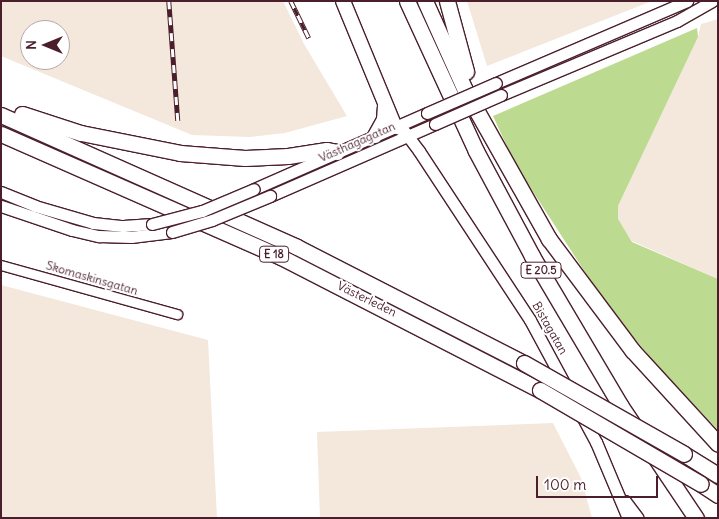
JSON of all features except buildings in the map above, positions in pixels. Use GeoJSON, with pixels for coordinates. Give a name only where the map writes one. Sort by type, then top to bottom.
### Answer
{"type":"FeatureCollection","features":[{"type":"Feature","properties":{"kind":"highway","name":"E 20.5"},"geometry":{"type":"LineString","coordinates":[[407,1],[476,151],[532,256],[620,405],[696,518]]}},
{"type":"Feature","properties":{"kind":"highway","name":"E 20.5"},"geometry":{"type":"LineString","coordinates":[[425,1],[465,90],[529,206],[584,289],[632,350],[718,444]]}},
{"type":"Feature","properties":{"kind":"highway","name":"E 20.5"},"geometry":{"type":"LineString","coordinates":[[447,1],[468,76],[465,90]]}},
{"type":"Feature","properties":{"kind":"highway"},"geometry":{"type":"LineString","coordinates":[[1,107],[81,133],[180,153],[245,158],[288,156],[327,150],[337,152]]}},
{"type":"Feature","properties":{"kind":"highway","name":"Västerleden"},"geometry":{"type":"LineString","coordinates":[[1,115],[289,243],[524,363],[718,475]]}},
{"type":"Feature","properties":{"kind":"highway","name":"Västerleden"},"geometry":{"type":"LineString","coordinates":[[1,134],[281,257],[540,390],[718,494]]}},
{"type":"Feature","properties":{"kind":"main road"},"geometry":{"type":"LineString","coordinates":[[343,1],[385,105],[380,132]]}},
{"type":"Feature","properties":{"kind":"main road","name":"Västhagagatan"},"geometry":{"type":"LineString","coordinates":[[1,192],[35,206],[93,223],[122,226],[152,224],[194,213],[254,190],[380,132],[687,1]]}},
{"type":"Feature","properties":{"kind":"main road","name":"Västhagagatan"},"geometry":{"type":"LineString","coordinates":[[1,206],[72,230],[99,236],[131,238],[172,232],[212,220],[270,196],[501,95],[677,21],[712,1]]}},
{"type":"Feature","properties":{"kind":"main road","name":"E 20.5"},"geometry":{"type":"LineString","coordinates":[[380,132],[407,136]]}},
{"type":"Feature","properties":{"kind":"main road","name":"Bistagatan"},"geometry":{"type":"LineString","coordinates":[[407,136],[530,320],[620,494],[628,518]]}},
{"type":"Feature","properties":{"kind":"main road","name":"Bistagatan"},"geometry":{"type":"LineString","coordinates":[[620,494],[638,518]]}},
{"type":"Feature","properties":{"kind":"street","name":"Skomaskinsgatan"},"geometry":{"type":"LineString","coordinates":[[1,265],[177,314]]}},
{"type":"Feature","properties":{"kind":"shaded area"},"geometry":{"type":"Polygon","coordinates":[[[1,1],[283,1],[304,44],[347,116],[285,133],[250,137],[192,135],[35,70],[70,70],[70,20],[20,20],[20,64],[1,56],[1,1]]]}},
{"type":"Feature","properties":{"kind":"shaded area"},"geometry":{"type":"Polygon","coordinates":[[[467,1],[652,1],[487,66],[467,1]]]}},
{"type":"Feature","properties":{"kind":"shaded area"},"geometry":{"type":"Polygon","coordinates":[[[718,19],[718,279],[632,241],[618,220],[618,206],[698,37],[701,24],[718,19]]]}},
{"type":"Feature","properties":{"kind":"shaded area"},"geometry":{"type":"Polygon","coordinates":[[[1,285],[208,340],[217,518],[1,518],[1,285]]]}},
{"type":"Feature","properties":{"kind":"shaded area"},"geometry":{"type":"Polygon","coordinates":[[[553,423],[581,478],[592,518],[320,518],[317,432],[553,423]]]}},
{"type":"Feature","properties":{"kind":"green space"},"geometry":{"type":"Polygon","coordinates":[[[697,28],[698,37],[618,206],[618,219],[632,242],[718,279],[718,430],[659,368],[605,303],[515,164],[493,116],[697,28]]]}},
{"type":"Feature","properties":{"kind":"railway"},"geometry":{"type":"LineString","coordinates":[[169,1],[178,121]]}},
{"type":"Feature","properties":{"kind":"railway"},"geometry":{"type":"LineString","coordinates":[[291,1],[309,38]]}}]}
